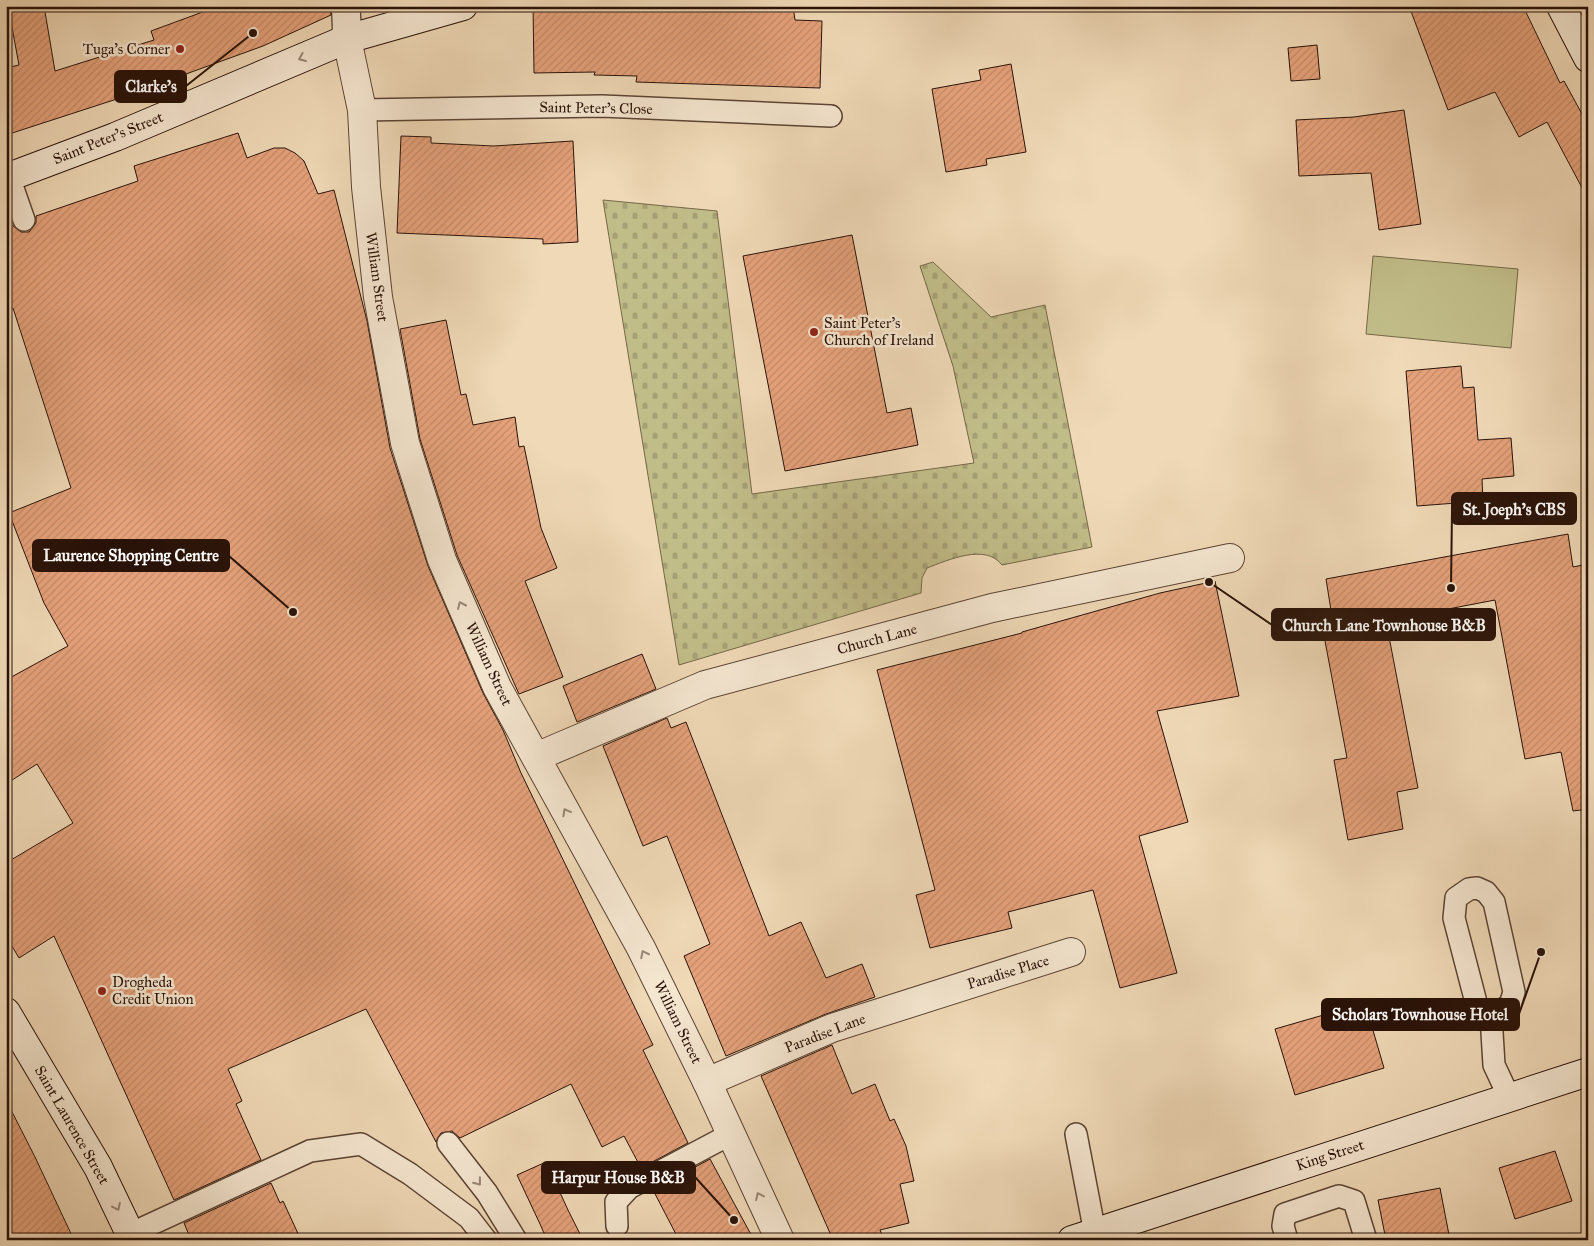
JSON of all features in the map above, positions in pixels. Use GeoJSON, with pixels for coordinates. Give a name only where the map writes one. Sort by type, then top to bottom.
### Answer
{"type":"FeatureCollection","features":[{"type":"Feature","properties":{"kind":"street","name":"William Street"},"geometry":{"type":"LineString","coordinates":[[346,6],[347,39],[362,110],[366,187],[378,297],[405,443],[442,560],[497,687],[641,948],[707,1082],[780,1240]]}},
{"type":"Feature","properties":{"kind":"street","name":"Saint Peter's Street"},"geometry":{"type":"LineString","coordinates":[[8,177],[114,137],[347,39],[463,6]]}},
{"type":"Feature","properties":{"kind":"street"},"geometry":{"type":"LineString","coordinates":[[1561,6],[1588,58]]}},
{"type":"Feature","properties":{"kind":"street","name":"Church Lane"},"geometry":{"type":"LineString","coordinates":[[536,757],[705,685],[992,608],[1230,558]]}},
{"type":"Feature","properties":{"kind":"street","name":"Paradise Place"},"geometry":{"type":"LineString","coordinates":[[946,991],[1071,952]]}},
{"type":"Feature","properties":{"kind":"street","name":"Paradise Lane"},"geometry":{"type":"LineString","coordinates":[[707,1082],[832,1028],[946,991]]}},
{"type":"Feature","properties":{"kind":"street","name":"Saint Laurence Street"},"geometry":{"type":"LineString","coordinates":[[6,1012],[98,1167],[131,1237]]}},
{"type":"Feature","properties":{"kind":"street","name":"King Street"},"geometry":{"type":"LineString","coordinates":[[1084,1237],[1588,1072]]}},
{"type":"Feature","properties":{"kind":"lane","name":"Saint Peter's Close"},"geometry":{"type":"LineString","coordinates":[[362,110],[602,106],[831,116]]}},
{"type":"Feature","properties":{"kind":"lane"},"geometry":{"type":"LineString","coordinates":[[8,177],[24,220]]}},
{"type":"Feature","properties":{"kind":"lane"},"geometry":{"type":"LineString","coordinates":[[1477,888],[1486,892],[1494,902],[1514,992],[1510,1005],[1491,1016],[1478,1010],[1454,918],[1456,898],[1469,889],[1477,888]]}},
{"type":"Feature","properties":{"kind":"lane"},"geometry":{"type":"LineString","coordinates":[[1491,1016],[1494,1065],[1509,1098]]}},
{"type":"Feature","properties":{"kind":"lane"},"geometry":{"type":"LineString","coordinates":[[617,1226],[616,1202],[629,1188],[730,1134]]}},
{"type":"Feature","properties":{"kind":"lane"},"geometry":{"type":"LineString","coordinates":[[1076,1134],[1084,1237]]}},
{"type":"Feature","properties":{"kind":"lane"},"geometry":{"type":"LineString","coordinates":[[448,1143],[486,1193],[516,1240]]}},
{"type":"Feature","properties":{"kind":"lane"},"geometry":{"type":"LineString","coordinates":[[131,1237],[310,1151],[361,1144],[410,1174],[469,1218],[486,1240]]}},
{"type":"Feature","properties":{"kind":"lane"},"geometry":{"type":"LineString","coordinates":[[1286,1240],[1283,1226],[1285,1214],[1339,1196],[1354,1201],[1366,1240]]}},
{"type":"Feature","properties":{"kind":"green space"},"geometry":{"type":"Polygon","coordinates":[[[603,200],[717,211],[752,494],[974,463],[953,366],[920,266],[933,262],[991,317],[1045,305],[1092,547],[1002,565],[995,558],[986,555],[966,555],[927,568],[922,578],[921,593],[679,665],[603,200]]]}},
{"type":"Feature","properties":{"kind":"green space"},"geometry":{"type":"Polygon","coordinates":[[[1373,256],[1518,269],[1511,348],[1366,334],[1373,256]]]}},
{"type":"Feature","properties":{"kind":"building"},"geometry":{"type":"Polygon","coordinates":[[[8,6],[44,6],[55,71],[154,40],[151,31],[219,6],[330,6],[331,15],[263,46],[120,98],[6,135],[6,68],[19,65],[8,6]]]}},
{"type":"Feature","properties":{"kind":"building"},"geometry":{"type":"Polygon","coordinates":[[[533,6],[793,6],[795,20],[822,21],[820,88],[636,82],[637,76],[594,75],[595,72],[534,73],[533,6]]]}},
{"type":"Feature","properties":{"kind":"building"},"geometry":{"type":"Polygon","coordinates":[[[1409,6],[1523,6],[1560,83],[1564,81],[1588,125],[1588,199],[1547,122],[1519,137],[1495,92],[1448,110],[1409,6]]]}},
{"type":"Feature","properties":{"kind":"building"},"geometry":{"type":"Polygon","coordinates":[[[1317,45],[1320,79],[1291,81],[1288,48],[1317,45]]]}},
{"type":"Feature","properties":{"kind":"building"},"geometry":{"type":"Polygon","coordinates":[[[1011,64],[1026,152],[986,159],[987,165],[946,172],[932,89],[981,80],[979,70],[1011,64]]]}},
{"type":"Feature","properties":{"kind":"building"},"geometry":{"type":"Polygon","coordinates":[[[1404,110],[1421,224],[1379,230],[1371,173],[1299,176],[1296,120],[1354,117],[1404,110]]]}},
{"type":"Feature","properties":{"kind":"building"},"geometry":{"type":"Polygon","coordinates":[[[238,133],[247,158],[274,148],[285,148],[295,153],[304,161],[318,194],[334,190],[367,321],[390,448],[428,566],[483,693],[503,730],[521,773],[653,1045],[643,1050],[688,1143],[641,1168],[624,1136],[602,1147],[571,1084],[460,1138],[452,1131],[441,1133],[436,1142],[366,1009],[228,1069],[242,1101],[236,1104],[261,1160],[174,1200],[54,936],[19,958],[6,936],[6,863],[73,823],[37,764],[6,784],[6,680],[68,646],[44,603],[9,513],[71,488],[13,308],[6,311],[6,227],[12,225],[21,232],[29,232],[36,223],[36,216],[138,181],[134,166],[238,133]]]}},
{"type":"Feature","properties":{"kind":"building"},"geometry":{"type":"Polygon","coordinates":[[[401,136],[431,137],[431,143],[494,146],[573,141],[578,242],[543,244],[543,239],[397,233],[401,136]]]}},
{"type":"Feature","properties":{"kind":"building","name":"Saint Peter's Church of Ireland"},"geometry":{"type":"Polygon","coordinates":[[[852,235],[887,413],[911,408],[918,445],[785,471],[743,256],[852,235]]]}},
{"type":"Feature","properties":{"kind":"building"},"geometry":{"type":"Polygon","coordinates":[[[446,320],[461,395],[466,394],[473,425],[515,417],[519,447],[524,446],[541,528],[557,568],[525,581],[563,677],[519,694],[457,555],[420,439],[400,329],[446,320]]]}},
{"type":"Feature","properties":{"kind":"building"},"geometry":{"type":"Polygon","coordinates":[[[1461,366],[1463,388],[1474,387],[1478,440],[1511,438],[1514,476],[1482,479],[1483,501],[1417,506],[1406,371],[1461,366]]]}},
{"type":"Feature","properties":{"kind":"building"},"geometry":{"type":"Polygon","coordinates":[[[1568,534],[1573,567],[1583,565],[1588,588],[1588,809],[1573,811],[1561,752],[1525,759],[1495,600],[1386,621],[1418,788],[1397,792],[1403,829],[1348,840],[1334,760],[1347,758],[1322,625],[1333,623],[1326,579],[1568,534]]]}},
{"type":"Feature","properties":{"kind":"building"},"geometry":{"type":"Polygon","coordinates":[[[1215,581],[1239,696],[1157,711],[1188,822],[1139,836],[1177,973],[1120,988],[1093,890],[1008,912],[1012,928],[930,948],[916,895],[935,890],[877,670],[1022,633],[1160,593],[1215,581]]]}},
{"type":"Feature","properties":{"kind":"building"},"geometry":{"type":"Polygon","coordinates":[[[642,654],[656,689],[577,722],[563,686],[642,654]]]}},
{"type":"Feature","properties":{"kind":"building"},"geometry":{"type":"Polygon","coordinates":[[[667,718],[671,728],[686,722],[769,936],[801,922],[826,978],[862,964],[875,997],[826,1014],[726,1056],[684,956],[710,944],[667,836],[643,846],[603,746],[667,718]]]}},
{"type":"Feature","properties":{"kind":"building"},"geometry":{"type":"Polygon","coordinates":[[[1365,1003],[1384,1068],[1295,1095],[1275,1029],[1365,1003]]]}},
{"type":"Feature","properties":{"kind":"building"},"geometry":{"type":"Polygon","coordinates":[[[832,1045],[852,1094],[875,1084],[890,1121],[894,1119],[906,1146],[914,1181],[900,1184],[909,1223],[880,1230],[884,1240],[833,1240],[761,1076],[832,1045]]]}},
{"type":"Feature","properties":{"kind":"building"},"geometry":{"type":"Polygon","coordinates":[[[6,1100],[35,1157],[74,1240],[6,1240],[6,1100]]]}},
{"type":"Feature","properties":{"kind":"building"},"geometry":{"type":"Polygon","coordinates":[[[1555,1151],[1572,1201],[1515,1219],[1499,1168],[1555,1151]]]}},
{"type":"Feature","properties":{"kind":"building"},"geometry":{"type":"Polygon","coordinates":[[[710,1159],[754,1240],[679,1240],[653,1190],[710,1159]]]}},
{"type":"Feature","properties":{"kind":"building"},"geometry":{"type":"Polygon","coordinates":[[[546,1162],[583,1240],[547,1240],[517,1175],[546,1162]]]}},
{"type":"Feature","properties":{"kind":"building"},"geometry":{"type":"Polygon","coordinates":[[[271,1183],[280,1203],[283,1201],[301,1240],[191,1240],[184,1223],[271,1183]]]}},
{"type":"Feature","properties":{"kind":"building"},"geometry":{"type":"Polygon","coordinates":[[[1440,1188],[1450,1240],[1386,1240],[1378,1200],[1440,1188]]]}},
{"type":"Feature","properties":{"kind":"place","name":"Clarke’s"},"geometry":{"type":"Point","coordinates":[253,33]}},
{"type":"Feature","properties":{"kind":"place","name":"Tuga’s Corner"},"geometry":{"type":"Point","coordinates":[180,49]}},
{"type":"Feature","properties":{"kind":"place","name":"Saint Peter's Church of Ireland"},"geometry":{"type":"Point","coordinates":[814,332]}},
{"type":"Feature","properties":{"kind":"place","name":"Church Lane Townhouse B&B"},"geometry":{"type":"Point","coordinates":[1209,582]}},
{"type":"Feature","properties":{"kind":"place","name":"St. Joeph's CBS"},"geometry":{"type":"Point","coordinates":[1451,588]}},
{"type":"Feature","properties":{"kind":"place","name":"Laurence Shopping Centre"},"geometry":{"type":"Point","coordinates":[293,612]}},
{"type":"Feature","properties":{"kind":"place","name":"Scholars Townhouse Hotel"},"geometry":{"type":"Point","coordinates":[1541,952]}},
{"type":"Feature","properties":{"kind":"place","name":"Drogheda Credit Union"},"geometry":{"type":"Point","coordinates":[102,991]}},
{"type":"Feature","properties":{"kind":"place","name":"Harpur House B&B"},"geometry":{"type":"Point","coordinates":[734,1220]}}]}
